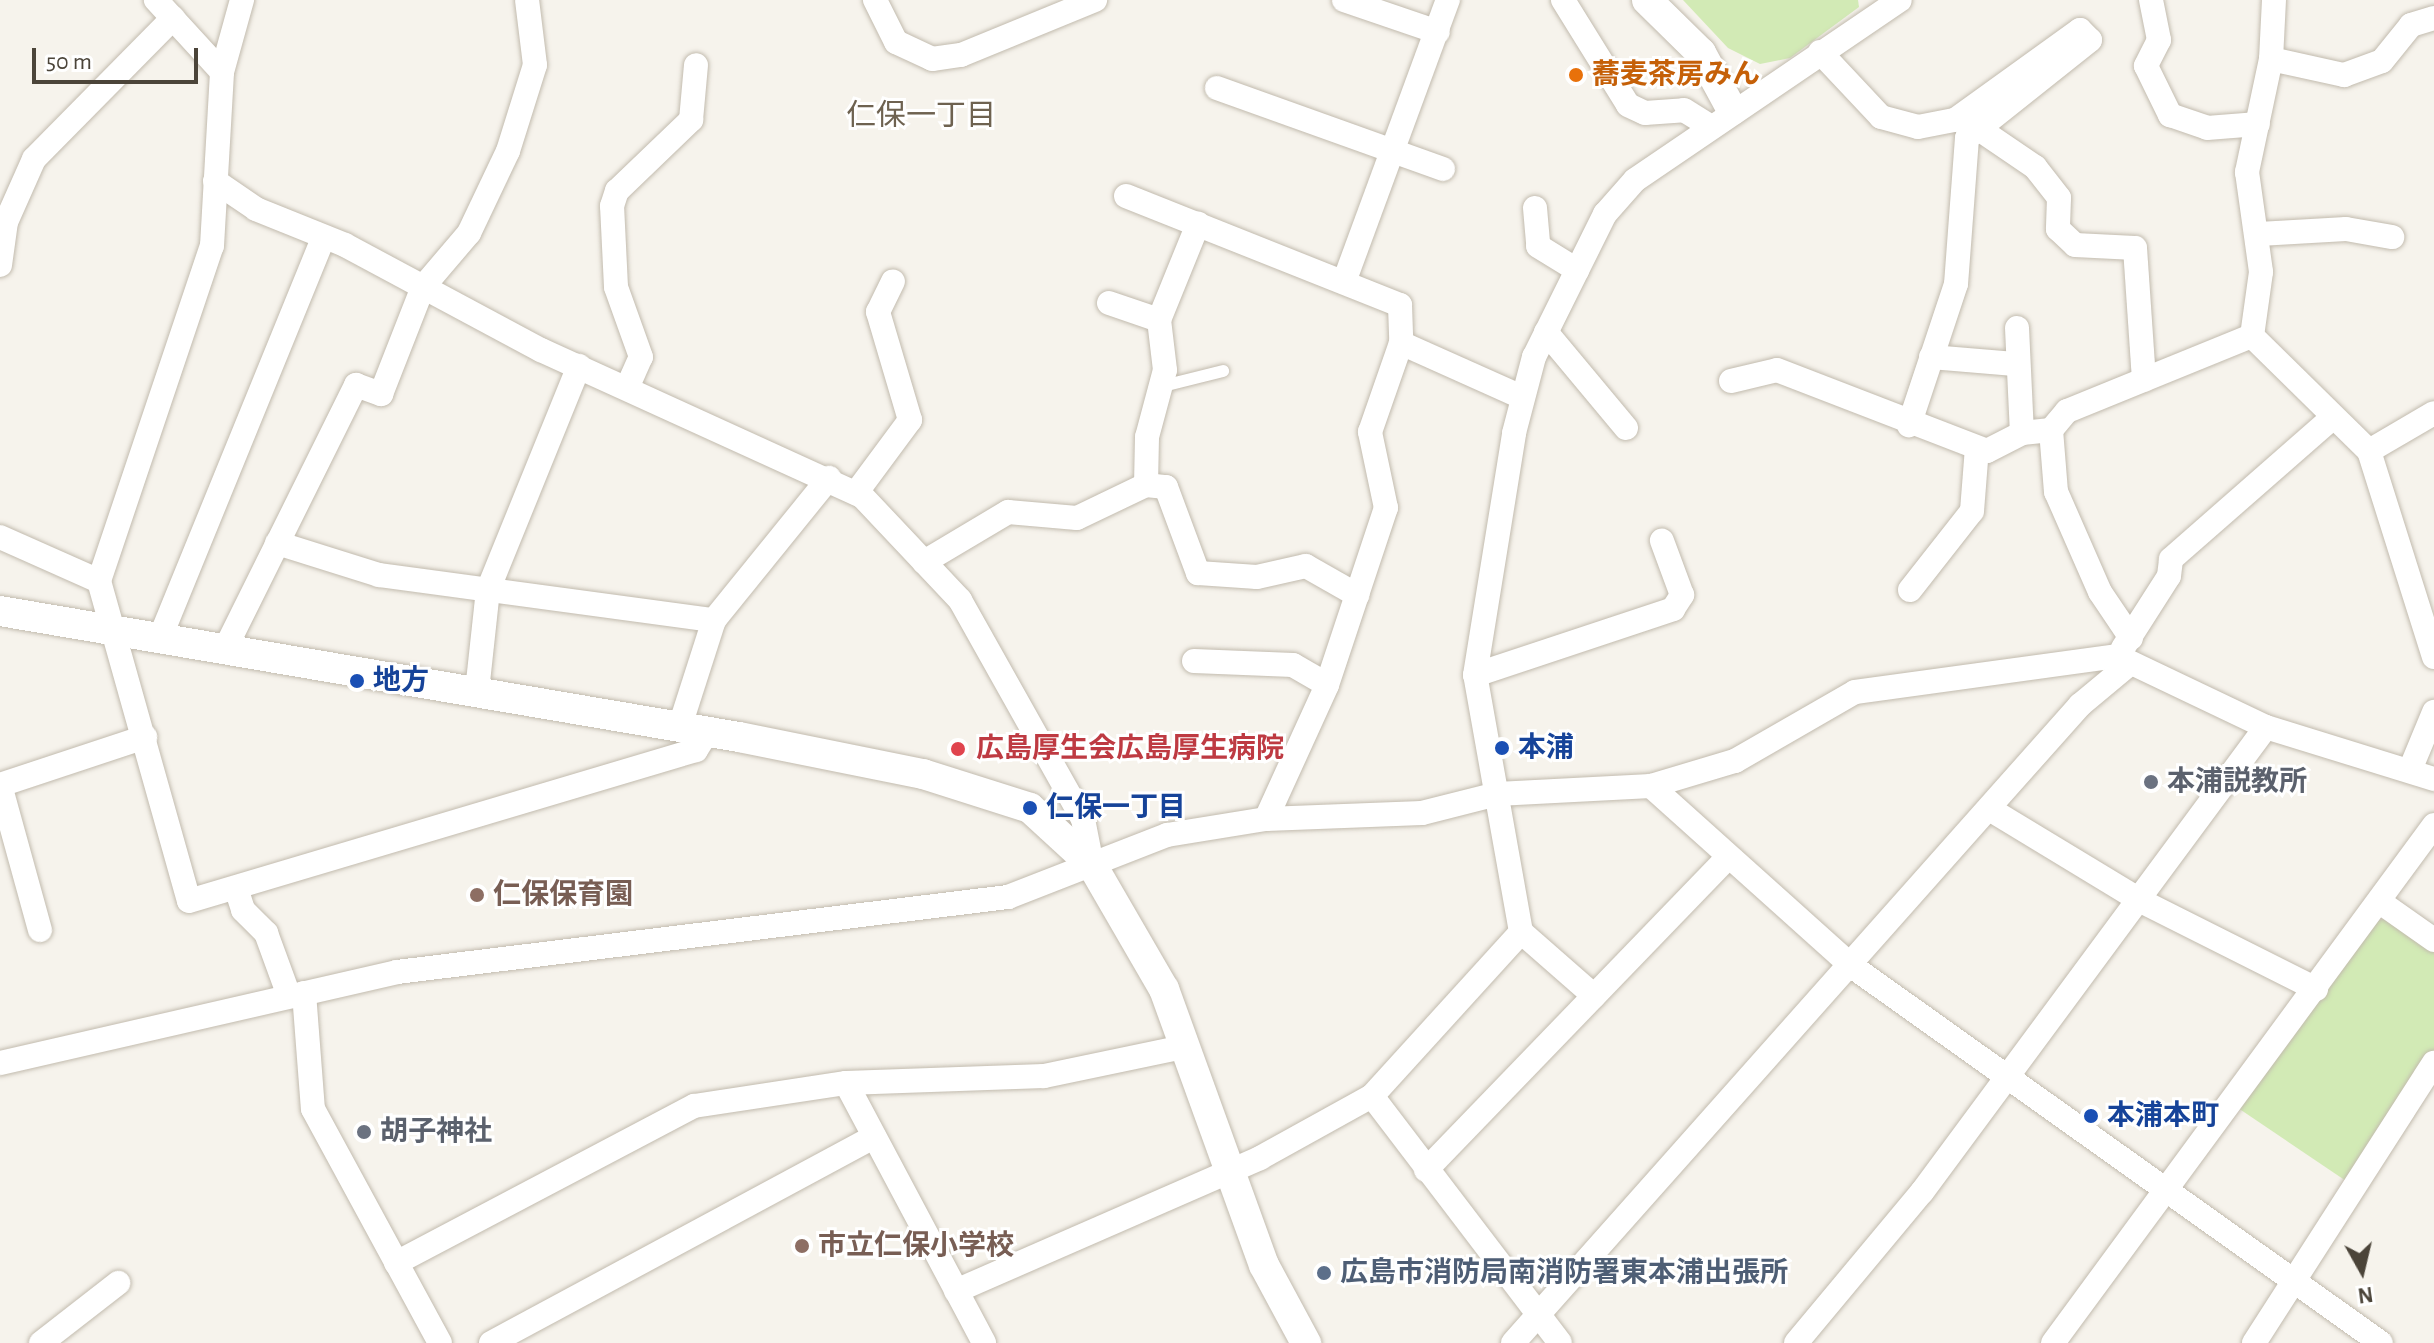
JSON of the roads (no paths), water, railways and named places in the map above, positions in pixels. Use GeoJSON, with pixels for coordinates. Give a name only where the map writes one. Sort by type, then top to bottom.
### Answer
{"type":"FeatureCollection","features":[{"type":"Feature","properties":{"kind":"street"},"geometry":{"type":"LineString","coordinates":[[156,0],[222,72]]}},
{"type":"Feature","properties":{"kind":"street"},"geometry":{"type":"LineString","coordinates":[[242,0],[222,72],[212,246],[99,581],[116,630],[189,901],[696,750],[694,729],[714,620],[829,478]]}},
{"type":"Feature","properties":{"kind":"street"},"geometry":{"type":"LineString","coordinates":[[225,649],[356,385],[381,394],[423,287],[469,233],[508,151],[535,65],[527,0]]}},
{"type":"Feature","properties":{"kind":"street"},"geometry":{"type":"LineString","coordinates":[[875,0],[896,42],[932,59],[961,55],[1095,0]]}},
{"type":"Feature","properties":{"kind":"street"},"geometry":{"type":"LineString","coordinates":[[1344,0],[1438,32]]}},
{"type":"Feature","properties":{"kind":"street"},"geometry":{"type":"LineString","coordinates":[[1344,282],[1395,152],[1448,0]]}},
{"type":"Feature","properties":{"kind":"street"},"geometry":{"type":"LineString","coordinates":[[1563,0],[1628,105],[1645,113],[1684,110],[1721,118]]}},
{"type":"Feature","properties":{"kind":"street"},"geometry":{"type":"LineString","coordinates":[[1647,0],[1701,53],[1721,118]]}},
{"type":"Feature","properties":{"kind":"street"},"geometry":{"type":"LineString","coordinates":[[1594,996],[1521,932],[1475,675],[1522,397],[1546,332],[1605,214],[1635,180],[1721,118],[1900,0]]}},
{"type":"Feature","properties":{"kind":"street"},"geometry":{"type":"LineString","coordinates":[[2151,0],[2159,40],[2146,66],[2170,115],[2207,128],[2258,124]]}},
{"type":"Feature","properties":{"kind":"street"},"geometry":{"type":"LineString","coordinates":[[2274,0],[2271,59],[2247,172],[2259,234],[2252,336],[2332,418],[2369,451],[2434,657]]}},
{"type":"Feature","properties":{"kind":"street"},"geometry":{"type":"LineString","coordinates":[[0,265],[6,222],[34,159],[173,18]]}},
{"type":"Feature","properties":{"kind":"street"},"geometry":{"type":"LineString","coordinates":[[2271,59],[2344,75],[2382,61],[2411,25],[2434,18]]}},
{"type":"Feature","properties":{"kind":"street"},"geometry":{"type":"LineString","coordinates":[[1820,52],[1881,117],[1918,127],[1955,120],[2080,30],[2090,40],[1967,138],[1956,284],[1909,425]]}},
{"type":"Feature","properties":{"kind":"street"},"geometry":{"type":"LineString","coordinates":[[627,388],[641,357],[616,287],[612,206],[617,191],[691,120],[696,65]]}},
{"type":"Feature","properties":{"kind":"street"},"geometry":{"type":"LineString","coordinates":[[1217,88],[1443,169]]}},
{"type":"Feature","properties":{"kind":"street"},"geometry":{"type":"LineString","coordinates":[[1979,129],[2035,167],[2059,198],[2058,229],[2075,245],[2135,248],[2144,380]]}},
{"type":"Feature","properties":{"kind":"street"},"geometry":{"type":"LineString","coordinates":[[215,181],[256,209],[324,237],[579,366],[856,493],[960,600],[1083,819],[1092,865]]}},
{"type":"Feature","properties":{"kind":"street"},"geometry":{"type":"LineString","coordinates":[[1126,196],[1400,305],[1401,343],[1370,432],[1386,508],[1327,685],[1266,819]]}},
{"type":"Feature","properties":{"kind":"street"},"geometry":{"type":"LineString","coordinates":[[1535,208],[1538,246],[1577,270]]}},
{"type":"Feature","properties":{"kind":"street"},"geometry":{"type":"LineString","coordinates":[[1146,485],[1147,437],[1163,386],[1159,320],[1198,224]]}},
{"type":"Feature","properties":{"kind":"street"},"geometry":{"type":"LineString","coordinates":[[2259,234],[2346,229],[2392,237]]}},
{"type":"Feature","properties":{"kind":"street"},"geometry":{"type":"LineString","coordinates":[[160,638],[324,237]]}},
{"type":"Feature","properties":{"kind":"street"},"geometry":{"type":"LineString","coordinates":[[856,493],[910,420],[878,312],[893,281]]}},
{"type":"Feature","properties":{"kind":"street"},"geometry":{"type":"LineString","coordinates":[[1109,303],[1159,320]]}},
{"type":"Feature","properties":{"kind":"street"},"geometry":{"type":"LineString","coordinates":[[2017,328],[2015,364],[2022,433]]}},
{"type":"Feature","properties":{"kind":"street"},"geometry":{"type":"LineString","coordinates":[[1546,332],[1626,428]]}},
{"type":"Feature","properties":{"kind":"street"},"geometry":{"type":"LineString","coordinates":[[1731,381],[1777,370],[1909,425],[1987,451],[2022,433],[2051,430],[2067,411],[2252,336]]}},
{"type":"Feature","properties":{"kind":"street"},"geometry":{"type":"LineString","coordinates":[[1401,343],[1522,397]]}},
{"type":"Feature","properties":{"kind":"street"},"geometry":{"type":"LineString","coordinates":[[1931,357],[2015,364]]}},
{"type":"Feature","properties":{"kind":"street"},"geometry":{"type":"LineString","coordinates":[[477,691],[488,590],[579,366]]}},
{"type":"Feature","properties":{"kind":"street"},"geometry":{"type":"LineString","coordinates":[[2369,451],[2434,413]]}},
{"type":"Feature","properties":{"kind":"street"},"geometry":{"type":"LineString","coordinates":[[1513,1343],[1853,967],[2125,653],[2169,576],[2171,559],[2332,418]]}},
{"type":"Feature","properties":{"kind":"street"},"geometry":{"type":"LineString","coordinates":[[2051,430],[2056,492],[2125,653]]}},
{"type":"Feature","properties":{"kind":"street"},"geometry":{"type":"LineString","coordinates":[[1910,590],[1972,511],[1977,448]]}},
{"type":"Feature","properties":{"kind":"street"},"geometry":{"type":"LineString","coordinates":[[924,562],[1008,512],[1077,518],[1146,485],[1166,487],[1198,573],[1257,577],[1306,566],[1357,595]]}},
{"type":"Feature","properties":{"kind":"street"},"geometry":{"type":"LineString","coordinates":[[0,537],[99,581]]}},
{"type":"Feature","properties":{"kind":"street"},"geometry":{"type":"LineString","coordinates":[[1475,675],[1673,609],[1682,595],[1662,541]]}},
{"type":"Feature","properties":{"kind":"street"},"geometry":{"type":"LineString","coordinates":[[277,543],[379,575],[714,620]]}},
{"type":"Feature","properties":{"kind":"street"},"geometry":{"type":"LineString","coordinates":[[0,611],[694,729],[923,774],[1030,808],[1092,865],[1164,989],[1264,1265],[1306,1343]]}},
{"type":"Feature","properties":{"kind":"street"},"geometry":{"type":"LineString","coordinates":[[0,1063],[397,972],[1008,897],[1167,835],[1266,819],[1422,813],[1497,794],[1651,786],[1735,761],[1855,692],[2125,653],[2266,727],[2434,779]]}},
{"type":"Feature","properties":{"kind":"street"},"geometry":{"type":"LineString","coordinates":[[1194,661],[1293,665],[1327,685]]}},
{"type":"Feature","properties":{"kind":"street"},"geometry":{"type":"LineString","coordinates":[[2410,770],[2434,712]]}},
{"type":"Feature","properties":{"kind":"street"},"geometry":{"type":"LineString","coordinates":[[1796,1343],[2008,1078],[2266,727]]}},
{"type":"Feature","properties":{"kind":"street"},"geometry":{"type":"LineString","coordinates":[[40,930],[0,785],[145,737]]}},
{"type":"Feature","properties":{"kind":"street"},"geometry":{"type":"LineString","coordinates":[[1651,786],[1853,967],[2381,1343]]}},
{"type":"Feature","properties":{"kind":"street"},"geometry":{"type":"LineString","coordinates":[[1991,810],[2141,901],[2316,989]]}},
{"type":"Feature","properties":{"kind":"street"},"geometry":{"type":"LineString","coordinates":[[2053,1343],[2434,825]]}},
{"type":"Feature","properties":{"kind":"street"},"geometry":{"type":"LineString","coordinates":[[1426,1170],[1728,857]]}},
{"type":"Feature","properties":{"kind":"street"},"geometry":{"type":"LineString","coordinates":[[236,888],[243,910],[266,933],[297,995],[313,1109],[440,1343]]}},
{"type":"Feature","properties":{"kind":"street"},"geometry":{"type":"LineString","coordinates":[[2380,902],[2434,940]]}},
{"type":"Feature","properties":{"kind":"street"},"geometry":{"type":"LineString","coordinates":[[956,1291],[1230,1171],[1372,1096],[1521,932]]}},
{"type":"Feature","properties":{"kind":"street"},"geometry":{"type":"LineString","coordinates":[[396,1263],[694,1106],[846,1083],[1044,1076],[1187,1046]]}},
{"type":"Feature","properties":{"kind":"street"},"geometry":{"type":"LineString","coordinates":[[2254,1343],[2298,1283],[2434,1063]]}},
{"type":"Feature","properties":{"kind":"street"},"geometry":{"type":"LineString","coordinates":[[846,1083],[984,1343]]}},
{"type":"Feature","properties":{"kind":"street"},"geometry":{"type":"LineString","coordinates":[[1372,1096],[1537,1317],[1560,1343]]}},
{"type":"Feature","properties":{"kind":"street"},"geometry":{"type":"LineString","coordinates":[[491,1343],[874,1137]]}},
{"type":"Feature","properties":{"kind":"street"},"geometry":{"type":"LineString","coordinates":[[41,1343],[118,1283]]}},
{"type":"Feature","properties":{"kind":"lane"},"geometry":{"type":"LineString","coordinates":[[1163,386],[1223,371]]}},
{"type":"Feature","properties":{"kind":"place","name":"蕎麦茶房みん"},"geometry":{"type":"Point","coordinates":[1576,75]}},
{"type":"Feature","properties":{"kind":"place","name":"地方"},"geometry":{"type":"Point","coordinates":[357,681]}},
{"type":"Feature","properties":{"kind":"place","name":"本浦"},"geometry":{"type":"Point","coordinates":[1502,748]}},
{"type":"Feature","properties":{"kind":"place","name":"広島厚生会広島厚生病院"},"geometry":{"type":"Point","coordinates":[958,749]}},
{"type":"Feature","properties":{"kind":"place","name":"本浦説教所"},"geometry":{"type":"Point","coordinates":[2151,782]}},
{"type":"Feature","properties":{"kind":"place","name":"仁保一丁目"},"geometry":{"type":"Point","coordinates":[1030,808]}},
{"type":"Feature","properties":{"kind":"place","name":"仁保保育園"},"geometry":{"type":"Point","coordinates":[477,895]}},
{"type":"Feature","properties":{"kind":"place","name":"本浦本町"},"geometry":{"type":"Point","coordinates":[2091,1116]}},
{"type":"Feature","properties":{"kind":"place","name":"胡子神社"},"geometry":{"type":"Point","coordinates":[364,1132]}},
{"type":"Feature","properties":{"kind":"place","name":"市立仁保小学校"},"geometry":{"type":"Point","coordinates":[802,1246]}},
{"type":"Feature","properties":{"kind":"place","name":"広島市消防局南消防署東本浦出張所"},"geometry":{"type":"Point","coordinates":[1324,1273]}},
{"type":"Feature","properties":{"kind":"district","name":"仁保一丁目"},"geometry":{"type":"Point","coordinates":[921,116]}}]}
